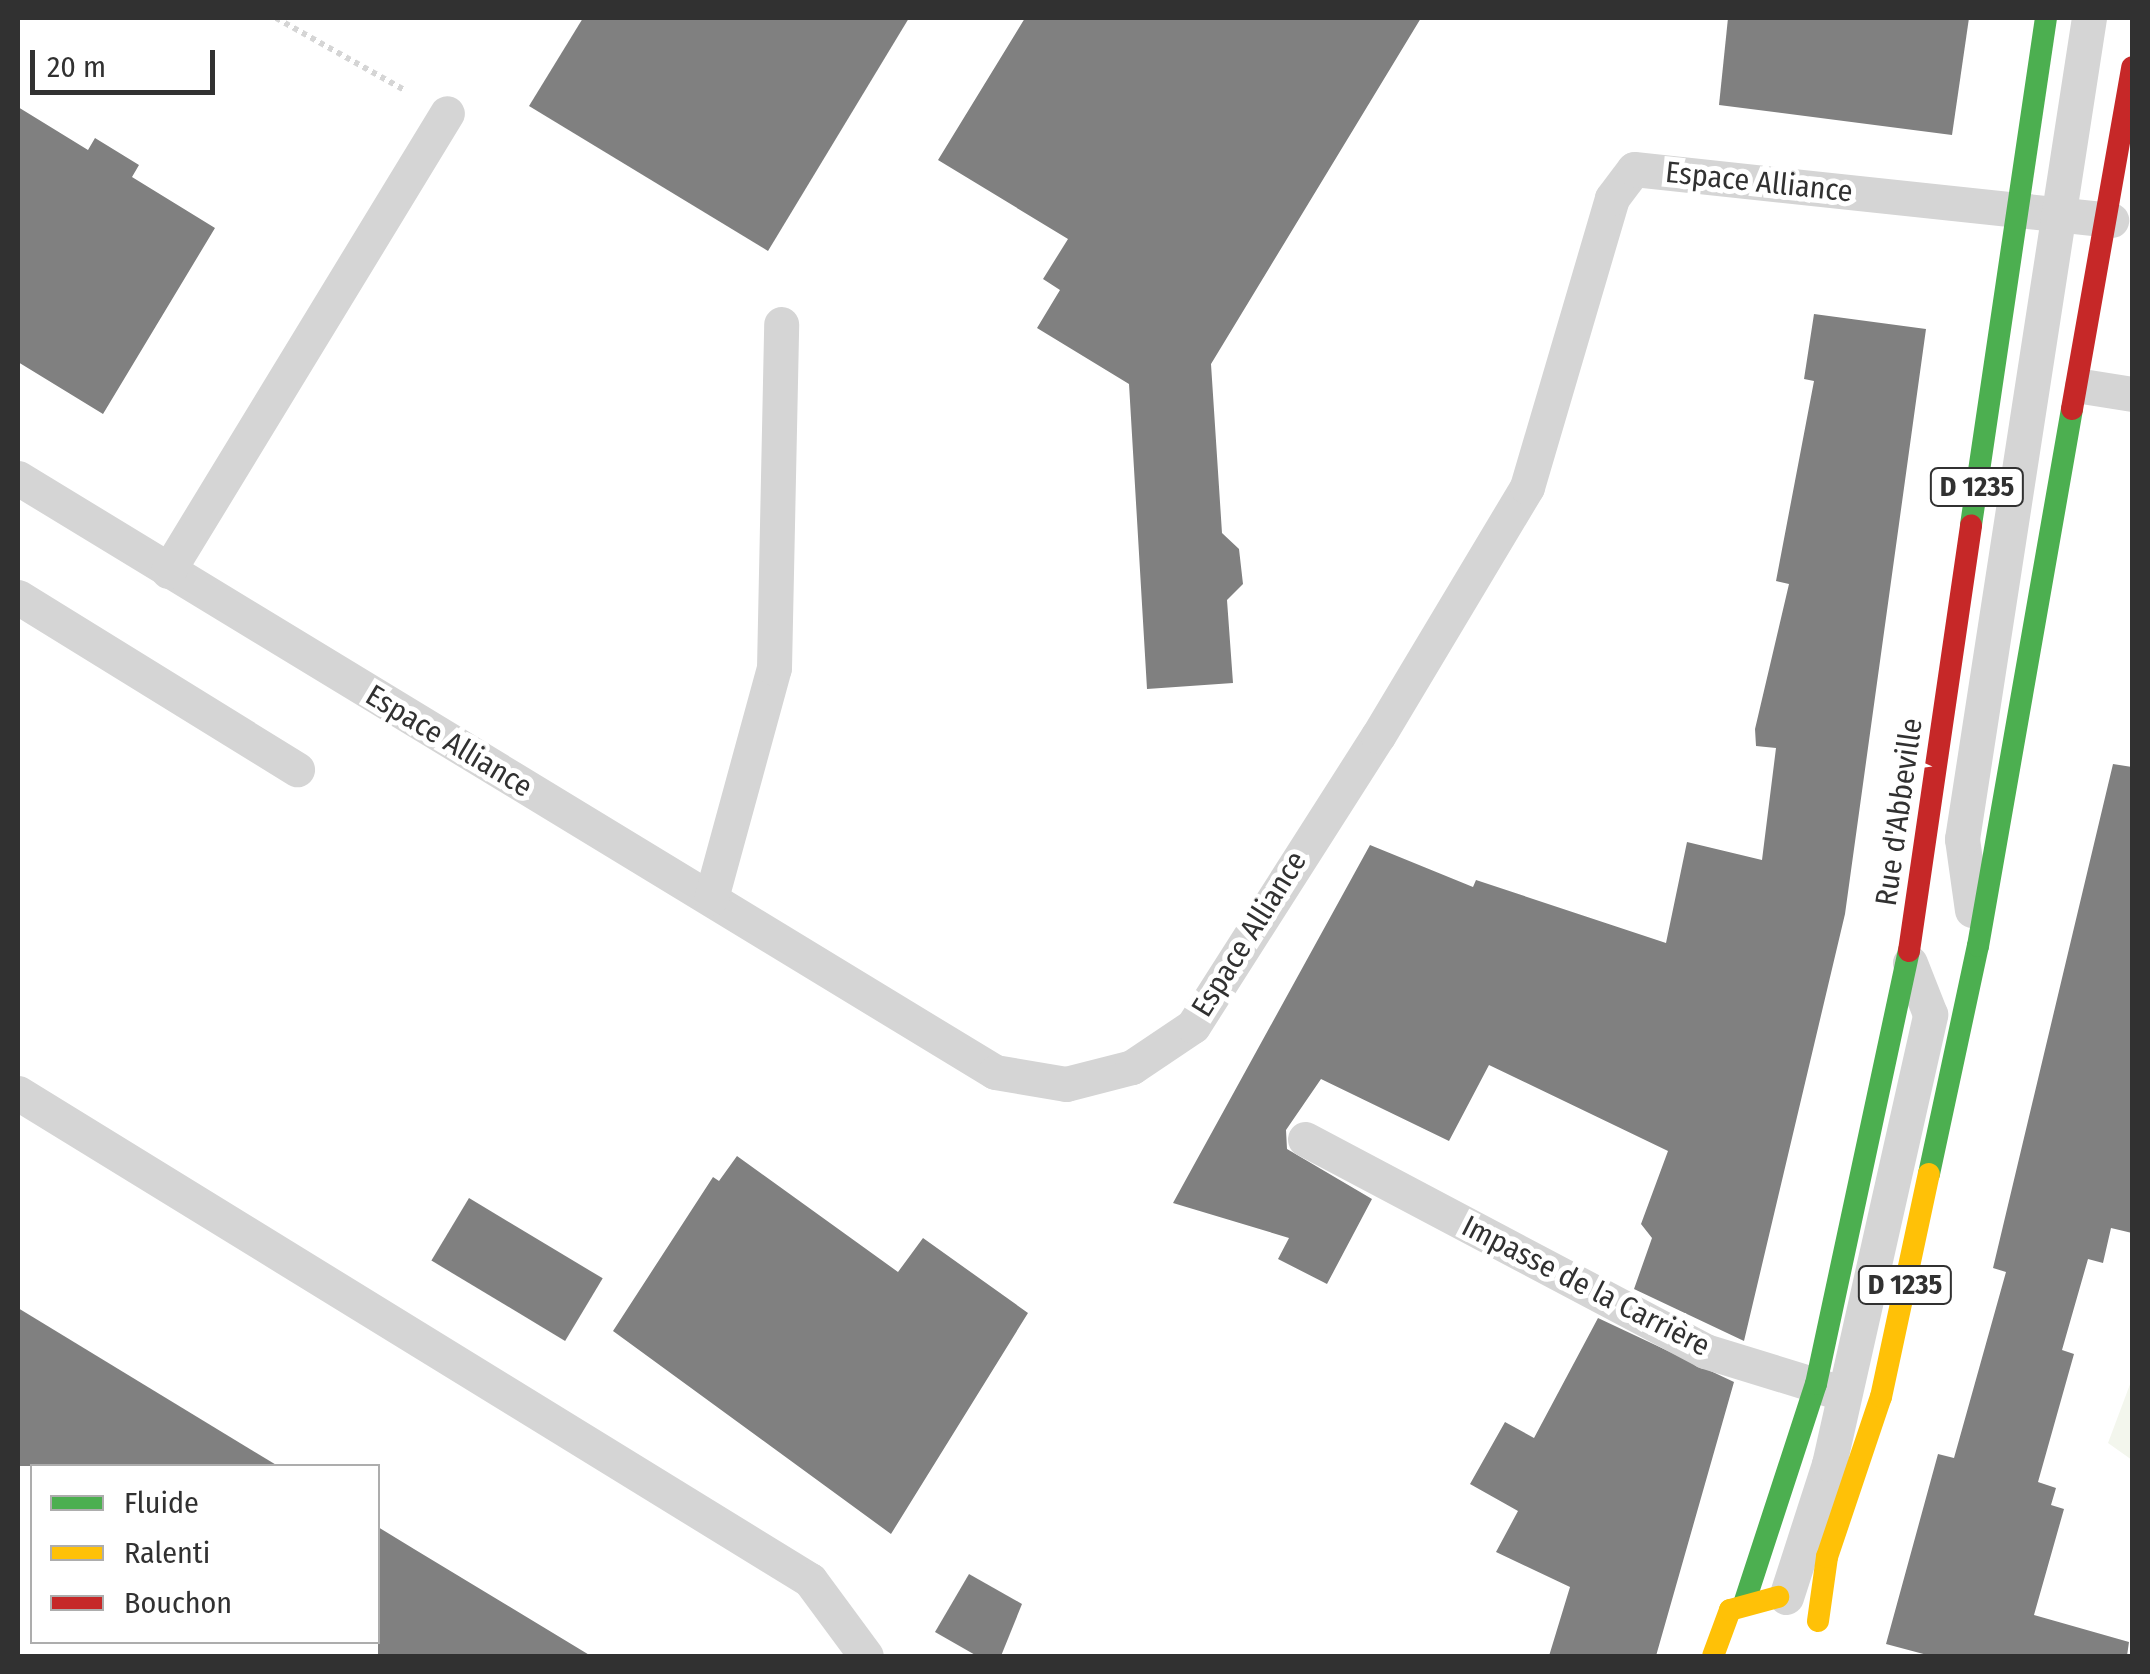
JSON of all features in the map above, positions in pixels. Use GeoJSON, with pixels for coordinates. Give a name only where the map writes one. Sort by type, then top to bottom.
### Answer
{"type":"FeatureCollection","features":[{"type":"Feature","properties":{"kind":"main road","name":"Rue d'Abbeville"},"geometry":{"type":"LineString","coordinates":[[1908,957],[2046,18]]}},
{"type":"Feature","properties":{"kind":"main road","name":"D 1235"},"geometry":{"type":"LineString","coordinates":[[1786,1597],[1821,1629],[1827,1557],[1881,1396],[1978,946],[2112,220],[2132,67]]}},
{"type":"Feature","properties":{"kind":"main road"},"geometry":{"type":"LineString","coordinates":[[1713,1656],[1720,1624],[1744,1602],[1828,1389]]}},
{"type":"Feature","properties":{"kind":"main road"},"geometry":{"type":"LineString","coordinates":[[1744,1602],[1786,1597]]}},
{"type":"Feature","properties":{"kind":"lane"},"geometry":{"type":"LineString","coordinates":[[1978,946],[1962,839],[2061,215],[2088,18]]}},
{"type":"Feature","properties":{"kind":"lane"},"geometry":{"type":"LineString","coordinates":[[168,571],[447,113]]}},
{"type":"Feature","properties":{"kind":"lane","name":"Espace Alliance"},"geometry":{"type":"LineString","coordinates":[[18,478],[995,1072],[1066,1084],[1132,1067],[1193,1026],[1527,487],[1612,198],[1634,169],[2112,220]]}},
{"type":"Feature","properties":{"kind":"lane"},"geometry":{"type":"LineString","coordinates":[[711,898],[774,668],[781,324]]}},
{"type":"Feature","properties":{"kind":"lane"},"geometry":{"type":"LineString","coordinates":[[2082,386],[2132,394]]}},
{"type":"Feature","properties":{"kind":"lane"},"geometry":{"type":"LineString","coordinates":[[18,597],[297,769]]}},
{"type":"Feature","properties":{"kind":"lane"},"geometry":{"type":"LineString","coordinates":[[1786,1597],[1829,1464],[1828,1389],[1930,1014],[1908,957]]}},
{"type":"Feature","properties":{"kind":"lane"},"geometry":{"type":"LineString","coordinates":[[18,1092],[810,1580],[866,1656]]}},
{"type":"Feature","properties":{"kind":"lane","name":"Impasse de la Carrière"},"geometry":{"type":"LineString","coordinates":[[1305,1139],[1706,1351],[1828,1389],[1881,1396]]}},
{"type":"Feature","properties":{"kind":"path"},"geometry":{"type":"LineString","coordinates":[[276,18],[447,113]]}},
{"type":"Feature","properties":{"kind":"shaded area"},"geometry":{"type":"Polygon","coordinates":[[[2132,1379],[2132,1460],[2108,1443],[2132,1379]]]}},
{"type":"Feature","properties":{"kind":"building"},"geometry":{"type":"Polygon","coordinates":[[[583,18],[909,18],[768,251],[529,106],[583,18]]]}},
{"type":"Feature","properties":{"kind":"building"},"geometry":{"type":"Polygon","coordinates":[[[1025,18],[1421,18],[1211,364],[1222,533],[1239,549],[1243,584],[1227,600],[1233,683],[1147,689],[1129,384],[1037,328],[1060,290],[1043,279],[1068,239],[938,160],[1025,18]]]}},
{"type":"Feature","properties":{"kind":"building"},"geometry":{"type":"Polygon","coordinates":[[[1728,18],[1969,18],[1952,135],[1719,105],[1728,18]]]}},
{"type":"Feature","properties":{"kind":"building"},"geometry":{"type":"Polygon","coordinates":[[[18,107],[88,150],[95,138],[139,165],[132,177],[215,228],[103,414],[18,362],[18,107]]]}},
{"type":"Feature","properties":{"kind":"building"},"geometry":{"type":"Polygon","coordinates":[[[1814,314],[1926,329],[1845,914],[1744,1341],[1634,1289],[1652,1238],[1641,1224],[1668,1151],[1489,1065],[1449,1141],[1321,1079],[1286,1130],[1287,1149],[1372,1199],[1327,1284],[1278,1259],[1289,1238],[1173,1203],[1370,845],[1473,887],[1476,880],[1666,943],[1687,842],[1762,860],[1776,748],[1756,746],[1755,729],[1789,584],[1776,581],[1814,381],[1804,379],[1814,314]]]}},
{"type":"Feature","properties":{"kind":"building"},"geometry":{"type":"Polygon","coordinates":[[[2113,764],[2132,767],[2132,1233],[2111,1228],[2103,1263],[2088,1259],[2062,1350],[2074,1354],[2038,1482],[2056,1488],[2051,1505],[2064,1509],[2034,1615],[2129,1642],[2127,1656],[1931,1656],[1886,1644],[1938,1454],[1954,1458],[2006,1272],[1993,1268],[2113,764]]]}},
{"type":"Feature","properties":{"kind":"building"},"geometry":{"type":"Polygon","coordinates":[[[737,1156],[898,1272],[923,1238],[1028,1313],[891,1534],[613,1331],[713,1177],[719,1181],[737,1156]]]}},
{"type":"Feature","properties":{"kind":"building"},"geometry":{"type":"Polygon","coordinates":[[[469,1198],[603,1278],[565,1341],[431,1261],[469,1198]]]}},
{"type":"Feature","properties":{"kind":"building"},"geometry":{"type":"Polygon","coordinates":[[[18,1308],[275,1464],[30,1464],[18,1466],[18,1308]]]}},
{"type":"Feature","properties":{"kind":"building"},"geometry":{"type":"Polygon","coordinates":[[[1598,1318],[1734,1382],[1656,1656],[1549,1656],[1570,1587],[1496,1552],[1518,1511],[1470,1484],[1505,1422],[1534,1438],[1598,1318]]]}},
{"type":"Feature","properties":{"kind":"building"},"geometry":{"type":"Polygon","coordinates":[[[380,1528],[591,1656],[378,1656],[380,1528]]]}},
{"type":"Feature","properties":{"kind":"building"},"geometry":{"type":"Polygon","coordinates":[[[969,1574],[1022,1604],[1001,1656],[977,1656],[935,1632],[969,1574]]]}},
{"type":"Feature","properties":{"kind":"traffic: fast"},"geometry":{"type":"LineString","coordinates":[[1971,525],[2046,18]]}},
{"type":"Feature","properties":{"kind":"traffic: fast"},"geometry":{"type":"LineString","coordinates":[[1929,1174],[1978,946],[2072,409]]}},
{"type":"Feature","properties":{"kind":"traffic: fast"},"geometry":{"type":"LineString","coordinates":[[1745,1601],[1816,1384],[1909,951]]}},
{"type":"Feature","properties":{"kind":"traffic: slow"},"geometry":{"type":"LineString","coordinates":[[1818,1621],[1827,1557],[1881,1397],[1929,1174]]}},
{"type":"Feature","properties":{"kind":"traffic: slow"},"geometry":{"type":"LineString","coordinates":[[1713,1656],[1730,1610],[1778,1597]]}},
{"type":"Feature","properties":{"kind":"traffic: jam"},"geometry":{"type":"LineString","coordinates":[[2072,409],[2132,67]]}},
{"type":"Feature","properties":{"kind":"traffic: jam"},"geometry":{"type":"LineString","coordinates":[[1909,951],[1971,525]]}}]}
